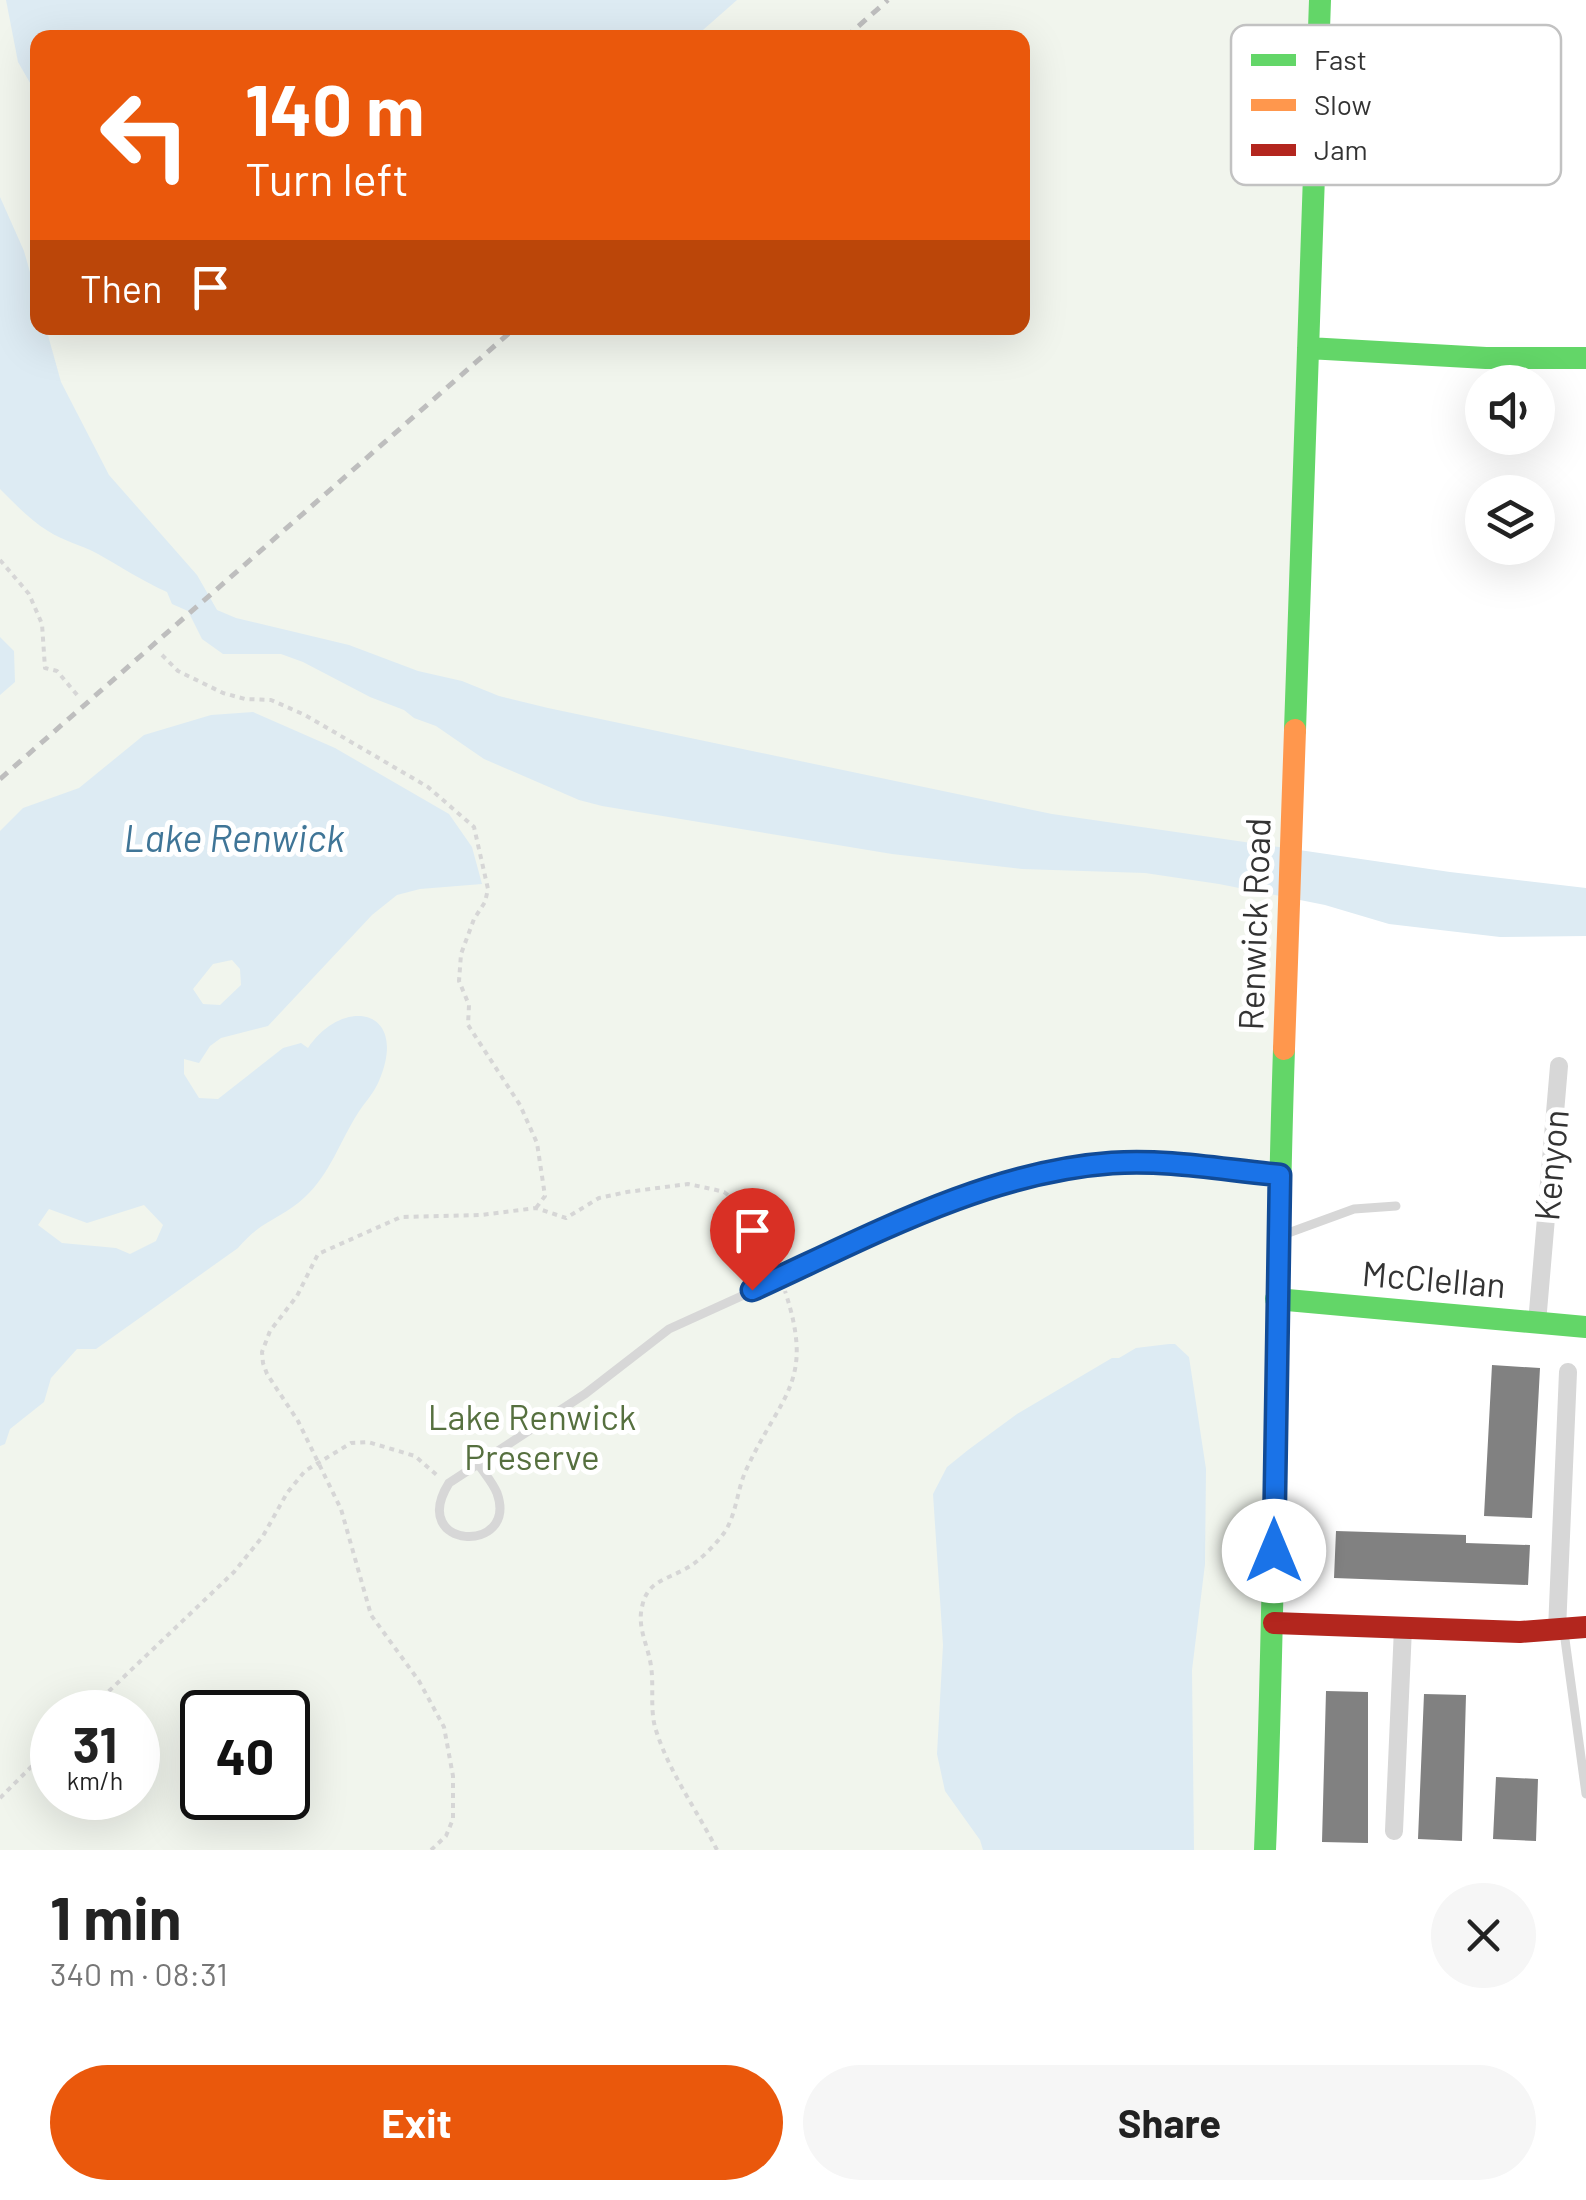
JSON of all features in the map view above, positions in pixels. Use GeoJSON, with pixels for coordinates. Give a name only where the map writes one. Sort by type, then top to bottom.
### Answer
{"type":"FeatureCollection","features":[{"type":"Feature","properties":{"kind":"street","name":"Renwick Road"},"geometry":{"type":"LineString","coordinates":[[1319,25],[1320,0]]}},
{"type":"Feature","properties":{"kind":"street","name":"Renwick Road"},"geometry":{"type":"LineString","coordinates":[[1265,1850],[1274,1623],[1276,1300],[1314,185]]}},
{"type":"Feature","properties":{"kind":"street"},"geometry":{"type":"LineString","coordinates":[[1308,348],[1486,358],[1586,358]]}},
{"type":"Feature","properties":{"kind":"street","name":"Kenyon"},"geometry":{"type":"LineString","coordinates":[[1537,1323],[1559,1066]]}},
{"type":"Feature","properties":{"kind":"street","name":"McClellan"},"geometry":{"type":"LineString","coordinates":[[1276,1300],[1586,1327]]}},
{"type":"Feature","properties":{"kind":"street"},"geometry":{"type":"LineString","coordinates":[[1274,1623],[1569,1629],[1568,1372]]}},
{"type":"Feature","properties":{"kind":"street"},"geometry":{"type":"LineString","coordinates":[[1394,1832],[1403,1628]]}},
{"type":"Feature","properties":{"kind":"lane"},"geometry":{"type":"LineString","coordinates":[[479,1465],[497,1493],[495,1524],[485,1535],[460,1536],[445,1527],[438,1513],[439,1500],[449,1483],[585,1394],[669,1328],[944,1204],[1017,1179],[1114,1163],[1173,1164],[1280,1175]]}},
{"type":"Feature","properties":{"kind":"lane"},"geometry":{"type":"LineString","coordinates":[[1278,1237],[1354,1209],[1396,1206]]}},
{"type":"Feature","properties":{"kind":"lane"},"geometry":{"type":"LineString","coordinates":[[1569,1629],[1586,1794]]}},
{"type":"Feature","properties":{"kind":"path"},"geometry":{"type":"LineString","coordinates":[[0,560],[29,594],[42,624],[45,668],[68,681],[78,696]]}},
{"type":"Feature","properties":{"kind":"path"},"geometry":{"type":"LineString","coordinates":[[162,655],[178,671],[223,693],[271,700],[306,715],[428,787],[474,827],[488,889],[460,954],[459,981],[468,1006],[468,1025],[520,1104],[537,1144],[544,1196],[536,1208]]}},
{"type":"Feature","properties":{"kind":"path"},"geometry":{"type":"LineString","coordinates":[[431,1850],[446,1836],[453,1819],[453,1776],[444,1727],[426,1692],[371,1615],[341,1509],[298,1420],[267,1374],[262,1352],[270,1330],[297,1296],[318,1254],[401,1218],[536,1208],[566,1218],[599,1198],[688,1184],[724,1192],[750,1218],[780,1277],[796,1331],[797,1352],[790,1392],[748,1465],[724,1533],[688,1568],[654,1584],[642,1602],[641,1632],[650,1664],[654,1723],[717,1850]]}},
{"type":"Feature","properties":{"kind":"path"},"geometry":{"type":"LineString","coordinates":[[110,1690],[234,1572],[263,1536],[287,1493],[305,1471],[319,1462],[351,1443],[368,1442],[415,1456],[430,1472],[449,1483]]}},
{"type":"Feature","properties":{"kind":"path"},"geometry":{"type":"LineString","coordinates":[[0,1798],[30,1768]]}},
{"type":"Feature","properties":{"kind":"green space","name":"Lake Renwick Preserve"},"geometry":{"type":"Polygon","coordinates":[[[0,0],[1321,0],[1320,25],[1231,25],[1231,185],[1314,185],[1256,1850],[0,1850],[0,0]]]}},
{"type":"Feature","properties":{"kind":"water"},"geometry":{"type":"Polygon","coordinates":[[[6,0],[737,0],[703,30],[30,30],[30,83],[18,62],[6,0]]]}},
{"type":"Feature","properties":{"kind":"water"},"geometry":{"type":"Polygon","coordinates":[[[0,197],[30,272],[30,335],[48,335],[61,382],[109,475],[197,575],[217,610],[349,645],[418,671],[548,708],[1052,814],[1586,888],[1586,936],[1500,937],[1389,924],[1325,905],[1219,884],[1145,873],[1022,869],[892,854],[579,800],[484,759],[436,726],[303,662],[281,654],[223,654],[202,639],[188,611],[172,604],[167,592],[48,531],[0,489],[0,197]]]}},
{"type":"Feature","properties":{"kind":"water"},"geometry":{"type":"Polygon","coordinates":[[[0,637],[14,651],[15,682],[0,695],[0,637]]]}},
{"type":"Feature","properties":{"kind":"water","name":"Lake Renwick"},"geometry":{"type":"Polygon","coordinates":[[[253,712],[335,748],[449,814],[472,847],[482,884],[397,895],[372,915],[268,1026],[221,1038],[199,1063],[184,1059],[184,1074],[199,1098],[218,1099],[283,1048],[301,1043],[308,1048],[322,1031],[338,1021],[354,1016],[368,1018],[379,1025],[386,1038],[386,1056],[377,1085],[314,1188],[238,1248],[96,1349],[77,1349],[51,1378],[44,1402],[10,1429],[5,1444],[0,1446],[0,831],[23,808],[79,788],[144,735],[211,715],[253,712]],[[232,960],[213,964],[193,989],[203,1004],[220,1005],[241,985],[240,969],[232,960]],[[144,1205],[87,1223],[49,1209],[38,1225],[62,1243],[116,1248],[130,1254],[156,1241],[163,1225],[144,1205]]]}},
{"type":"Feature","properties":{"kind":"water"},"geometry":{"type":"Polygon","coordinates":[[[1175,1344],[1189,1357],[1206,1469],[1205,1564],[1192,1670],[1194,1850],[983,1850],[945,1791],[937,1754],[943,1645],[933,1494],[947,1467],[1017,1414],[1112,1358],[1136,1348],[1175,1344]]]}},
{"type":"Feature","properties":{"kind":"building"},"geometry":{"type":"Polygon","coordinates":[[[1492,1365],[1540,1368],[1532,1518],[1484,1516],[1492,1365]]]}},
{"type":"Feature","properties":{"kind":"building"},"geometry":{"type":"Polygon","coordinates":[[[1336,1531],[1466,1535],[1466,1543],[1530,1545],[1528,1585],[1334,1578],[1336,1531]]]}},
{"type":"Feature","properties":{"kind":"building"},"geometry":{"type":"Polygon","coordinates":[[[1326,1691],[1368,1692],[1368,1843],[1322,1842],[1326,1691]]]}},
{"type":"Feature","properties":{"kind":"building"},"geometry":{"type":"Polygon","coordinates":[[[1424,1694],[1466,1695],[1462,1841],[1418,1839],[1424,1694]]]}},
{"type":"Feature","properties":{"kind":"building"},"geometry":{"type":"Polygon","coordinates":[[[1496,1777],[1538,1779],[1536,1841],[1493,1839],[1496,1777]]]}},
{"type":"Feature","properties":{"kind":"railway"},"geometry":{"type":"LineString","coordinates":[[854,30],[888,0]]}},
{"type":"Feature","properties":{"kind":"railway"},"geometry":{"type":"LineString","coordinates":[[0,779],[507,335]]}},
{"type":"Feature","properties":{"kind":"traffic: fast"},"geometry":{"type":"LineString","coordinates":[[1319,25],[1320,0]]}},
{"type":"Feature","properties":{"kind":"traffic: fast"},"geometry":{"type":"LineString","coordinates":[[1295,730],[1314,185]]}},
{"type":"Feature","properties":{"kind":"traffic: fast"},"geometry":{"type":"LineString","coordinates":[[1308,348],[1486,358],[1586,358]]}},
{"type":"Feature","properties":{"kind":"traffic: fast"},"geometry":{"type":"LineString","coordinates":[[1265,1850],[1284,1049]]}},
{"type":"Feature","properties":{"kind":"traffic: fast"},"geometry":{"type":"LineString","coordinates":[[1276,1299],[1586,1327]]}},
{"type":"Feature","properties":{"kind":"traffic: slow"},"geometry":{"type":"LineString","coordinates":[[1284,1049],[1295,730]]}},
{"type":"Feature","properties":{"kind":"traffic: jam"},"geometry":{"type":"LineString","coordinates":[[1274,1623],[1520,1632],[1586,1627]]}},
{"type":"Feature","properties":{"kind":"route"},"geometry":{"type":"LineString","coordinates":[[752,1290],[944,1204],[1017,1179],[1067,1168],[1114,1163],[1173,1164],[1280,1175],[1274,1551]]}}]}
